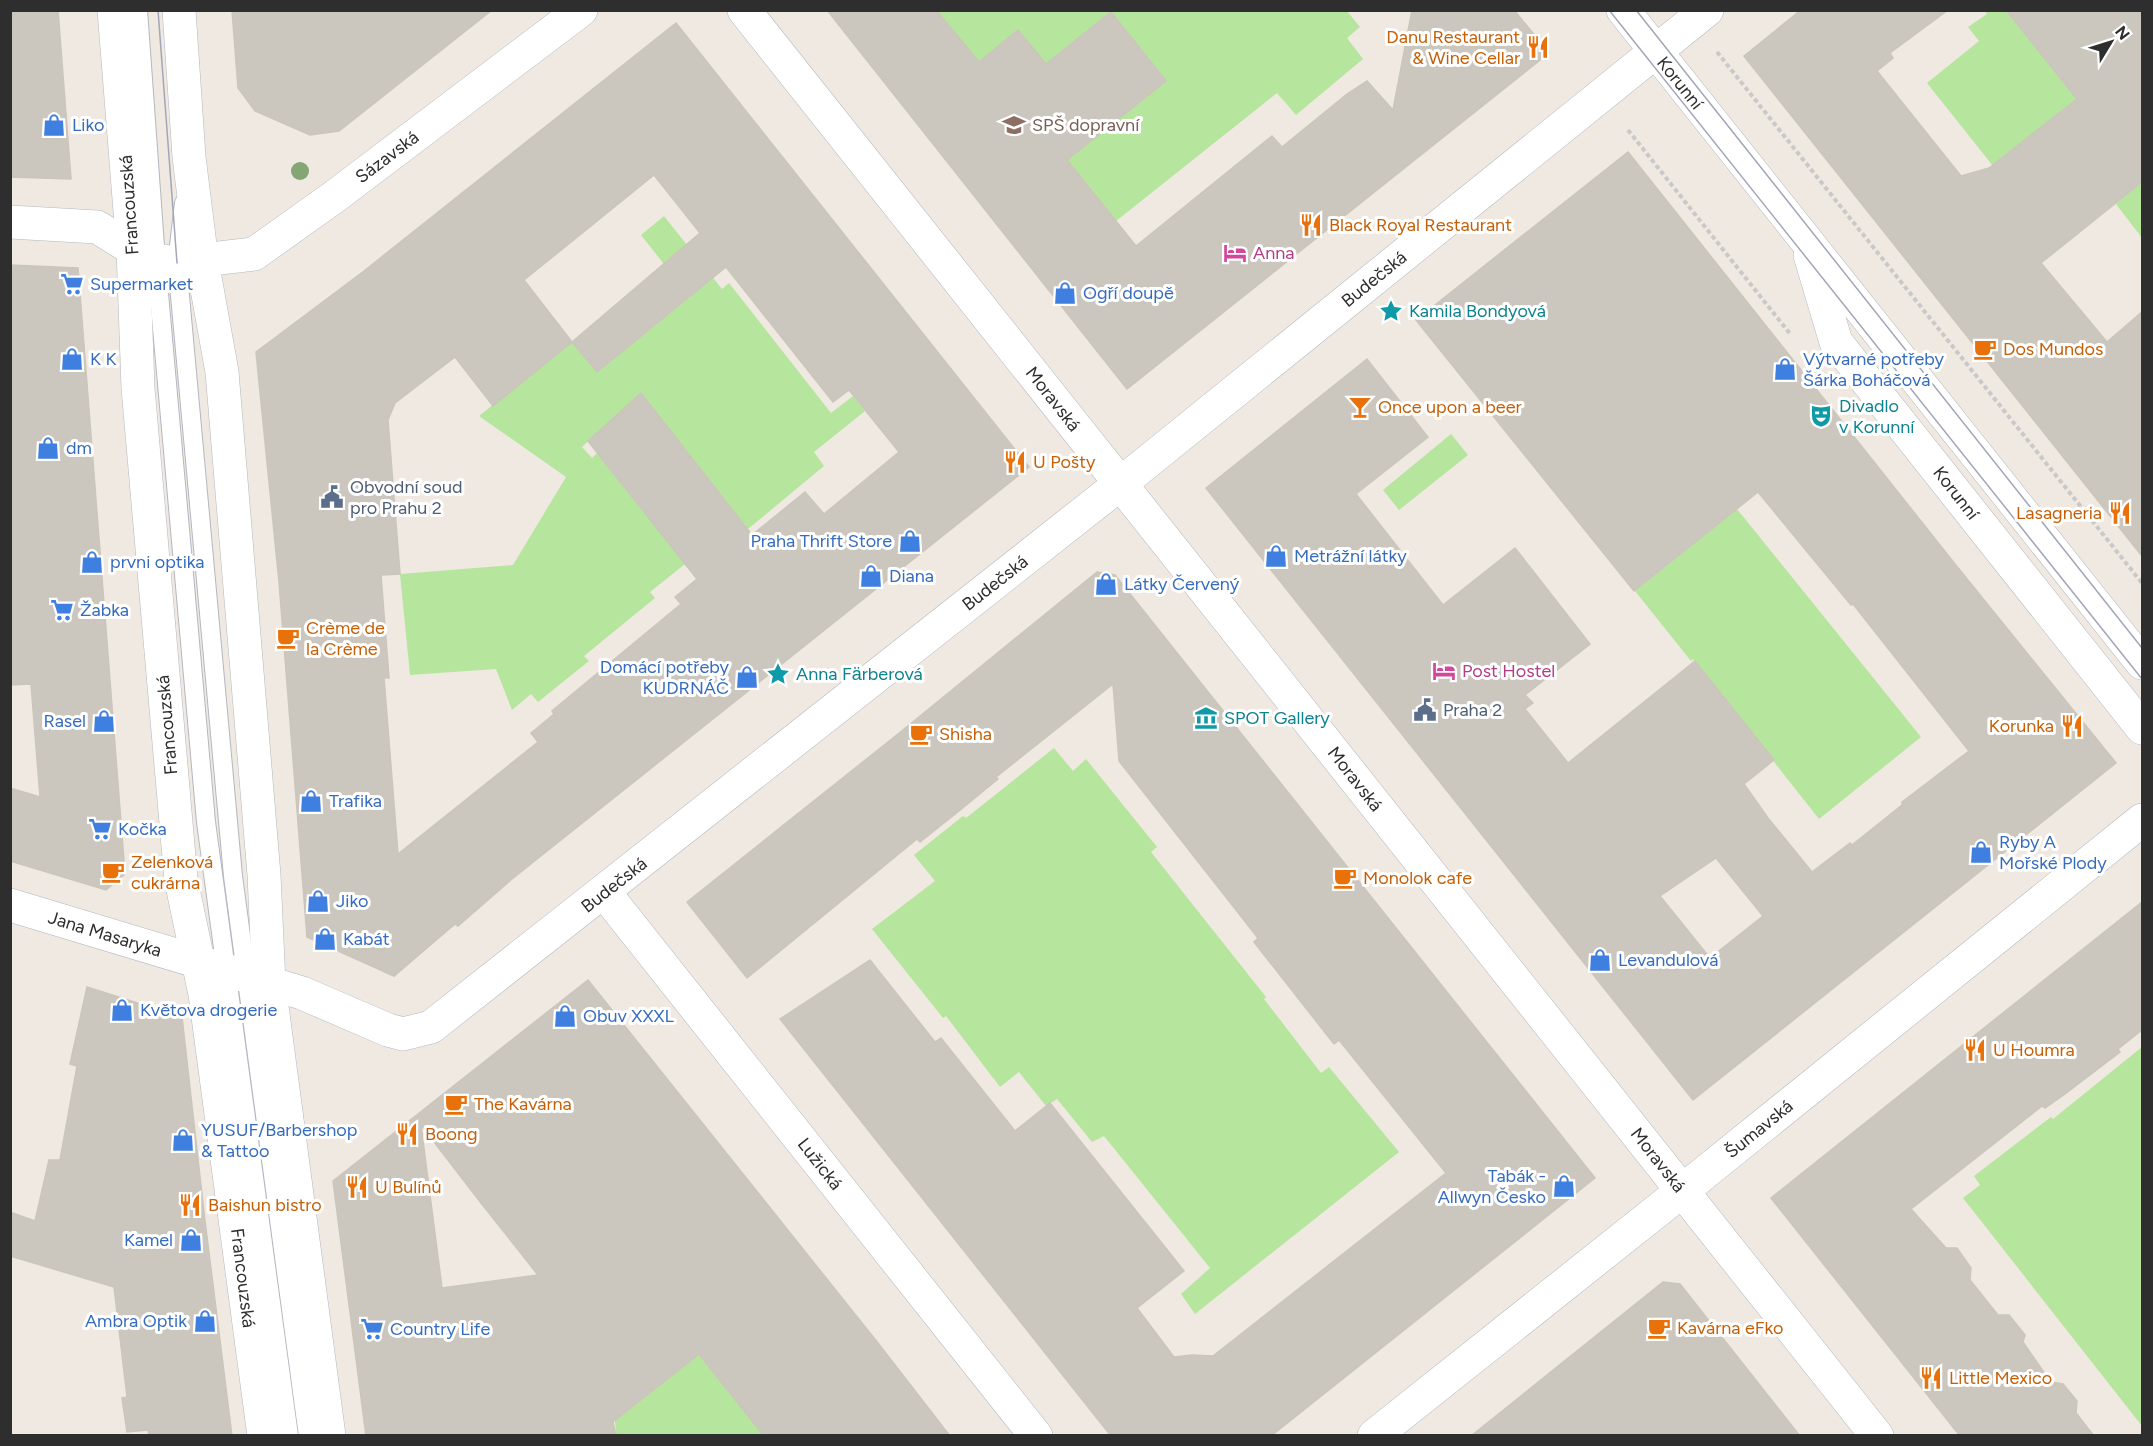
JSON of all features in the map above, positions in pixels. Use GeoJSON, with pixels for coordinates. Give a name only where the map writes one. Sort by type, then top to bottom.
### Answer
{"type":"FeatureCollection","features":[{"type":"Feature","properties":{"kind":"street","name":"Francouzská"},"geometry":{"type":"LineString","coordinates":[[114,10],[167,258],[222,372],[264,875],[235,974],[205,994],[264,1436]]}},
{"type":"Feature","properties":{"kind":"street","name":"Francouzská"},"geometry":{"type":"LineString","coordinates":[[178,10],[189,157],[138,388],[181,880],[235,974],[329,1436]]}},
{"type":"Feature","properties":{"kind":"street","name":"Sázavská"},"geometry":{"type":"LineString","coordinates":[[167,258],[254,254],[581,10]]}},
{"type":"Feature","properties":{"kind":"street","name":"Moravská"},"geometry":{"type":"LineString","coordinates":[[744,10],[1877,1436]]}},
{"type":"Feature","properties":{"kind":"street","name":"Korunní"},"geometry":{"type":"LineString","coordinates":[[1623,10],[2142,663]]}},
{"type":"Feature","properties":{"kind":"street","name":"Budečská"},"geometry":{"type":"LineString","coordinates":[[235,974],[302,993],[388,1030],[403,1034],[431,1027],[1120,484],[1707,10]]}},
{"type":"Feature","properties":{"kind":"street"},"geometry":{"type":"LineString","coordinates":[[10,222],[97,227],[167,258]]}},
{"type":"Feature","properties":{"kind":"street","name":"Korunní"},"geometry":{"type":"LineString","coordinates":[[1805,239],[1836,342],[2142,728]]}},
{"type":"Feature","properties":{"kind":"street","name":"Šumavská"},"geometry":{"type":"LineString","coordinates":[[1374,1436],[2142,820]]}},
{"type":"Feature","properties":{"kind":"street","name":"Lužická"},"geometry":{"type":"LineString","coordinates":[[604,892],[1036,1436]]}},
{"type":"Feature","properties":{"kind":"street","name":"Jana Masaryka"},"geometry":{"type":"LineString","coordinates":[[10,905],[235,974]]}},
{"type":"Feature","properties":{"kind":"lane"},"geometry":{"type":"LineString","coordinates":[[138,10],[167,258]]}},
{"type":"Feature","properties":{"kind":"lane"},"geometry":{"type":"LineString","coordinates":[[235,974],[289,1436]]}},
{"type":"Feature","properties":{"kind":"lane"},"geometry":{"type":"LineString","coordinates":[[235,974],[308,1436]]}},
{"type":"Feature","properties":{"kind":"path"},"geometry":{"type":"LineString","coordinates":[[1713,47],[2142,583]]}},
{"type":"Feature","properties":{"kind":"green space"},"geometry":{"type":"Polygon","coordinates":[[[1984,10],[2053,11],[2106,77],[1993,166],[1927,83],[1979,41],[1968,27],[1987,14],[1984,10]]]}},
{"type":"Feature","properties":{"kind":"green space"},"geometry":{"type":"Polygon","coordinates":[[[936,11],[1347,11],[1360,27],[1347,38],[1363,59],[1296,115],[1277,93],[1116,221],[1056,168],[1166,81],[1111,13],[1049,68],[1018,30],[974,66],[936,11]]]}},
{"type":"Feature","properties":{"kind":"green space"},"geometry":{"type":"Polygon","coordinates":[[[2142,182],[2142,238],[2116,204],[2142,182]]]}},
{"type":"Feature","properties":{"kind":"green space"},"geometry":{"type":"Polygon","coordinates":[[[664,216],[722,289],[729,283],[831,413],[853,396],[865,411],[814,452],[824,466],[748,529],[652,407],[598,432],[582,447],[592,458],[597,453],[685,564],[650,592],[655,598],[584,656],[589,661],[538,702],[531,694],[512,710],[496,669],[410,675],[400,574],[513,565],[566,477],[479,416],[572,342],[597,372],[690,297],[641,235],[664,216]]]}},
{"type":"Feature","properties":{"kind":"green space"},"geometry":{"type":"Polygon","coordinates":[[[1451,434],[1468,455],[1399,510],[1383,490],[1451,434]]]}},
{"type":"Feature","properties":{"kind":"green space"},"geometry":{"type":"Polygon","coordinates":[[[1737,509],[1921,737],[1819,819],[1693,659],[1691,661],[1635,591],[1737,509]]]}},
{"type":"Feature","properties":{"kind":"green space"},"geometry":{"type":"Polygon","coordinates":[[[1054,748],[1073,771],[1086,759],[1157,847],[1151,852],[1266,997],[1264,999],[1321,1073],[1329,1067],[1399,1152],[1195,1314],[1181,1294],[1210,1268],[1104,1136],[1092,1142],[1057,1099],[1046,1106],[1019,1072],[1000,1087],[946,1016],[943,1018],[872,929],[935,881],[914,855],[963,816],[966,818],[1054,748]]]}},
{"type":"Feature","properties":{"kind":"green space"},"geometry":{"type":"Polygon","coordinates":[[[2142,1047],[2142,1426],[1963,1198],[1980,1185],[1974,1176],[2051,1117],[2053,1119],[2142,1047]]]}},
{"type":"Feature","properties":{"kind":"green space"},"geometry":{"type":"Polygon","coordinates":[[[699,1354],[764,1435],[616,1435],[615,1421],[699,1354]]]}},
{"type":"Feature","properties":{"kind":"building"},"geometry":{"type":"Polygon","coordinates":[[[10,10],[58,10],[71,179],[10,177],[10,10]]]}},
{"type":"Feature","properties":{"kind":"building"},"geometry":{"type":"Polygon","coordinates":[[[232,10],[492,10],[339,131],[310,135],[255,111],[238,88],[232,10]]]}},
{"type":"Feature","properties":{"kind":"building"},"geometry":{"type":"Polygon","coordinates":[[[827,10],[936,10],[979,62],[1018,30],[1046,64],[1111,12],[1166,81],[1067,160],[1136,246],[1272,136],[1282,147],[1347,94],[1367,81],[1393,110],[1412,10],[1514,10],[1549,53],[1127,389],[827,10]]]}},
{"type":"Feature","properties":{"kind":"building"},"geometry":{"type":"Polygon","coordinates":[[[1801,10],[1948,10],[1890,53],[1893,58],[1877,71],[1961,176],[1989,168],[2077,99],[2006,10],[2142,10],[2142,182],[2041,263],[2107,342],[2142,312],[2142,556],[1744,56],[1801,10]]]}},
{"type":"Feature","properties":{"kind":"building"},"geometry":{"type":"Polygon","coordinates":[[[676,23],[1029,467],[512,879],[458,926],[455,924],[394,976],[307,937],[279,582],[256,352],[364,271],[676,23]],[[654,175],[524,280],[572,342],[700,233],[654,175]],[[726,267],[597,372],[572,342],[493,406],[455,357],[395,403],[388,420],[400,574],[381,575],[389,678],[384,678],[398,854],[538,742],[531,733],[554,714],[552,711],[681,604],[675,597],[697,579],[588,441],[641,393],[752,535],[805,492],[824,514],[899,452],[849,390],[833,402],[726,267]]]}},
{"type":"Feature","properties":{"kind":"building"},"geometry":{"type":"Polygon","coordinates":[[[1628,152],[2116,763],[1693,1100],[1206,488],[1367,359],[1428,437],[1356,494],[1443,605],[1515,548],[1590,644],[1525,695],[1533,703],[1525,709],[1568,763],[1695,661],[1774,760],[1744,784],[1812,872],[1850,843],[1852,845],[1902,805],[1902,802],[1969,751],[1853,604],[1851,605],[1758,492],[1634,591],[1416,320],[1628,152]],[[1716,858],[1660,896],[1710,958],[1763,916],[1716,858]]]}},
{"type":"Feature","properties":{"kind":"building"},"geometry":{"type":"Polygon","coordinates":[[[10,265],[78,268],[125,874],[106,890],[10,861],[10,788],[40,797],[31,684],[10,685],[10,265]]]}},
{"type":"Feature","properties":{"kind":"building"},"geometry":{"type":"Polygon","coordinates":[[[1097,572],[1115,575],[1595,1178],[1271,1436],[1111,1436],[780,1019],[870,960],[935,1042],[941,1038],[1015,1131],[1050,1103],[1184,1271],[1137,1308],[1174,1357],[1213,1356],[1446,1173],[1339,1040],[1334,1044],[1254,942],[1258,938],[1119,761],[1113,684],[996,777],[998,779],[959,811],[920,842],[917,839],[747,978],[687,902],[1097,572]]]}},
{"type":"Feature","properties":{"kind":"building"},"geometry":{"type":"Polygon","coordinates":[[[2142,902],[2142,1030],[2118,1049],[2120,1052],[2045,1108],[2042,1106],[1911,1209],[1946,1248],[1957,1248],[1971,1268],[1970,1280],[1998,1315],[2009,1315],[2025,1335],[2023,1342],[2043,1371],[2052,1382],[2063,1384],[2077,1401],[2076,1413],[2094,1436],[1960,1436],[1771,1198],[2142,902]]]}},
{"type":"Feature","properties":{"kind":"building"},"geometry":{"type":"Polygon","coordinates":[[[588,980],[950,1436],[764,1436],[699,1354],[613,1422],[616,1436],[366,1436],[333,1181],[588,980]],[[421,1125],[442,1288],[538,1275],[421,1125]]]}},
{"type":"Feature","properties":{"kind":"building"},"geometry":{"type":"Polygon","coordinates":[[[87,987],[182,1017],[232,1436],[149,1436],[148,1430],[127,1432],[122,1398],[127,1397],[114,1287],[10,1256],[10,1212],[35,1221],[49,1160],[60,1160],[77,1066],[70,1064],[87,987]]]}},
{"type":"Feature","properties":{"kind":"building"},"geometry":{"type":"Polygon","coordinates":[[[1663,1282],[1680,1284],[1800,1436],[1471,1436],[1663,1282]]]}},
{"type":"Feature","properties":{"kind":"tram line"},"geometry":{"type":"LineString","coordinates":[[158,10],[177,263]]}},
{"type":"Feature","properties":{"kind":"tram line"},"geometry":{"type":"LineString","coordinates":[[1609,10],[2142,679]]}},
{"type":"Feature","properties":{"kind":"tram line"},"geometry":{"type":"LineString","coordinates":[[1636,10],[2142,648]]}},
{"type":"Feature","properties":{"kind":"place","name":"Danu Restaurant & Wine Cellar"},"geometry":{"type":"Point","coordinates":[1538,47]}},
{"type":"Feature","properties":{"kind":"place","name":"Liko"},"geometry":{"type":"Point","coordinates":[54,125]}},
{"type":"Feature","properties":{"kind":"place","name":"SPŠ dopravní"},"geometry":{"type":"Point","coordinates":[1014,125]}},
{"type":"Feature","properties":{"kind":"place","name":"Black Royal Restaurant"},"geometry":{"type":"Point","coordinates":[1311,225]}},
{"type":"Feature","properties":{"kind":"place","name":"Anna"},"geometry":{"type":"Point","coordinates":[1235,253]}},
{"type":"Feature","properties":{"kind":"place","name":"Supermarket"},"geometry":{"type":"Point","coordinates":[72,284]}},
{"type":"Feature","properties":{"kind":"place","name":"Ogří doupě"},"geometry":{"type":"Point","coordinates":[1065,293]}},
{"type":"Feature","properties":{"kind":"place","name":"Kamila Bondyová"},"geometry":{"type":"Point","coordinates":[1391,311]}},
{"type":"Feature","properties":{"kind":"place","name":"Dos Mundos"},"geometry":{"type":"Point","coordinates":[1985,349]}},
{"type":"Feature","properties":{"kind":"place","name":"K K"},"geometry":{"type":"Point","coordinates":[72,359]}},
{"type":"Feature","properties":{"kind":"place","name":"Výtvarné potřeby Šárka Boháčová"},"geometry":{"type":"Point","coordinates":[1785,369]}},
{"type":"Feature","properties":{"kind":"place","name":"Once upon a beer"},"geometry":{"type":"Point","coordinates":[1360,407]}},
{"type":"Feature","properties":{"kind":"place","name":"Divadlo v Korunní"},"geometry":{"type":"Point","coordinates":[1821,416]}},
{"type":"Feature","properties":{"kind":"place","name":"dm"},"geometry":{"type":"Point","coordinates":[48,448]}},
{"type":"Feature","properties":{"kind":"place","name":"U Pošty"},"geometry":{"type":"Point","coordinates":[1015,462]}},
{"type":"Feature","properties":{"kind":"place","name":"Obvodní soud pro Prahu 2"},"geometry":{"type":"Point","coordinates":[332,497]}},
{"type":"Feature","properties":{"kind":"place","name":"Lasagneria"},"geometry":{"type":"Point","coordinates":[2120,513]}},
{"type":"Feature","properties":{"kind":"place","name":"Praha Thrift Store"},"geometry":{"type":"Point","coordinates":[910,541]}},
{"type":"Feature","properties":{"kind":"place","name":"Metrážní látky"},"geometry":{"type":"Point","coordinates":[1276,556]}},
{"type":"Feature","properties":{"kind":"place","name":"prvni optika"},"geometry":{"type":"Point","coordinates":[92,562]}},
{"type":"Feature","properties":{"kind":"place","name":"Diana"},"geometry":{"type":"Point","coordinates":[871,576]}},
{"type":"Feature","properties":{"kind":"place","name":"Látky Červený"},"geometry":{"type":"Point","coordinates":[1106,584]}},
{"type":"Feature","properties":{"kind":"place","name":"Žabka"},"geometry":{"type":"Point","coordinates":[62,610]}},
{"type":"Feature","properties":{"kind":"place","name":"Crème de la Crème"},"geometry":{"type":"Point","coordinates":[288,638]}},
{"type":"Feature","properties":{"kind":"place","name":"Post Hostel"},"geometry":{"type":"Point","coordinates":[1444,671]}},
{"type":"Feature","properties":{"kind":"place","name":"Anna Fӓrberová"},"geometry":{"type":"Point","coordinates":[778,674]}},
{"type":"Feature","properties":{"kind":"place","name":"Domácí potřeby KUDRNÁČ"},"geometry":{"type":"Point","coordinates":[747,677]}},
{"type":"Feature","properties":{"kind":"place","name":"Praha 2"},"geometry":{"type":"Point","coordinates":[1425,710]}},
{"type":"Feature","properties":{"kind":"place","name":"SPOT Gallery"},"geometry":{"type":"Point","coordinates":[1206,718]}},
{"type":"Feature","properties":{"kind":"place","name":"Rasel"},"geometry":{"type":"Point","coordinates":[104,721]}},
{"type":"Feature","properties":{"kind":"place","name":"Korunka"},"geometry":{"type":"Point","coordinates":[2072,726]}},
{"type":"Feature","properties":{"kind":"place","name":"Shisha"},"geometry":{"type":"Point","coordinates":[921,734]}},
{"type":"Feature","properties":{"kind":"place","name":"Trafika"},"geometry":{"type":"Point","coordinates":[311,801]}},
{"type":"Feature","properties":{"kind":"place","name":"Kočka"},"geometry":{"type":"Point","coordinates":[100,829]}},
{"type":"Feature","properties":{"kind":"place","name":"Ryby A Mořské Plody"},"geometry":{"type":"Point","coordinates":[1981,852]}},
{"type":"Feature","properties":{"kind":"place","name":"Zelenková cukrárna"},"geometry":{"type":"Point","coordinates":[113,872]}},
{"type":"Feature","properties":{"kind":"place","name":"Monolok cafe"},"geometry":{"type":"Point","coordinates":[1345,878]}},
{"type":"Feature","properties":{"kind":"place","name":"Jiko"},"geometry":{"type":"Point","coordinates":[318,901]}},
{"type":"Feature","properties":{"kind":"place","name":"Kabát"},"geometry":{"type":"Point","coordinates":[325,939]}},
{"type":"Feature","properties":{"kind":"place","name":"Levandulová"},"geometry":{"type":"Point","coordinates":[1600,960]}},
{"type":"Feature","properties":{"kind":"place","name":"Květova drogerie"},"geometry":{"type":"Point","coordinates":[122,1010]}},
{"type":"Feature","properties":{"kind":"place","name":"Obuv XXXL"},"geometry":{"type":"Point","coordinates":[565,1016]}},
{"type":"Feature","properties":{"kind":"place","name":"U Houmra"},"geometry":{"type":"Point","coordinates":[1975,1050]}},
{"type":"Feature","properties":{"kind":"place","name":"The Kavárna"},"geometry":{"type":"Point","coordinates":[456,1104]}},
{"type":"Feature","properties":{"kind":"place","name":"Boong"},"geometry":{"type":"Point","coordinates":[407,1134]}},
{"type":"Feature","properties":{"kind":"place","name":"YUSUF/Barbershop & Tattoo"},"geometry":{"type":"Point","coordinates":[183,1140]}},
{"type":"Feature","properties":{"kind":"place","name":"Tabák - Allwyn Česko"},"geometry":{"type":"Point","coordinates":[1564,1186]}},
{"type":"Feature","properties":{"kind":"place","name":"U Bulínů"},"geometry":{"type":"Point","coordinates":[357,1187]}},
{"type":"Feature","properties":{"kind":"place","name":"Baishun bistro"},"geometry":{"type":"Point","coordinates":[190,1205]}},
{"type":"Feature","properties":{"kind":"place","name":"Kamel"},"geometry":{"type":"Point","coordinates":[191,1240]}},
{"type":"Feature","properties":{"kind":"place","name":"Ambra Optik"},"geometry":{"type":"Point","coordinates":[205,1321]}},
{"type":"Feature","properties":{"kind":"place","name":"Kavárna eFko"},"geometry":{"type":"Point","coordinates":[1659,1328]}},
{"type":"Feature","properties":{"kind":"place","name":"Country Life"},"geometry":{"type":"Point","coordinates":[372,1329]}},
{"type":"Feature","properties":{"kind":"place","name":"Little Mexico"},"geometry":{"type":"Point","coordinates":[1931,1378]}}]}
